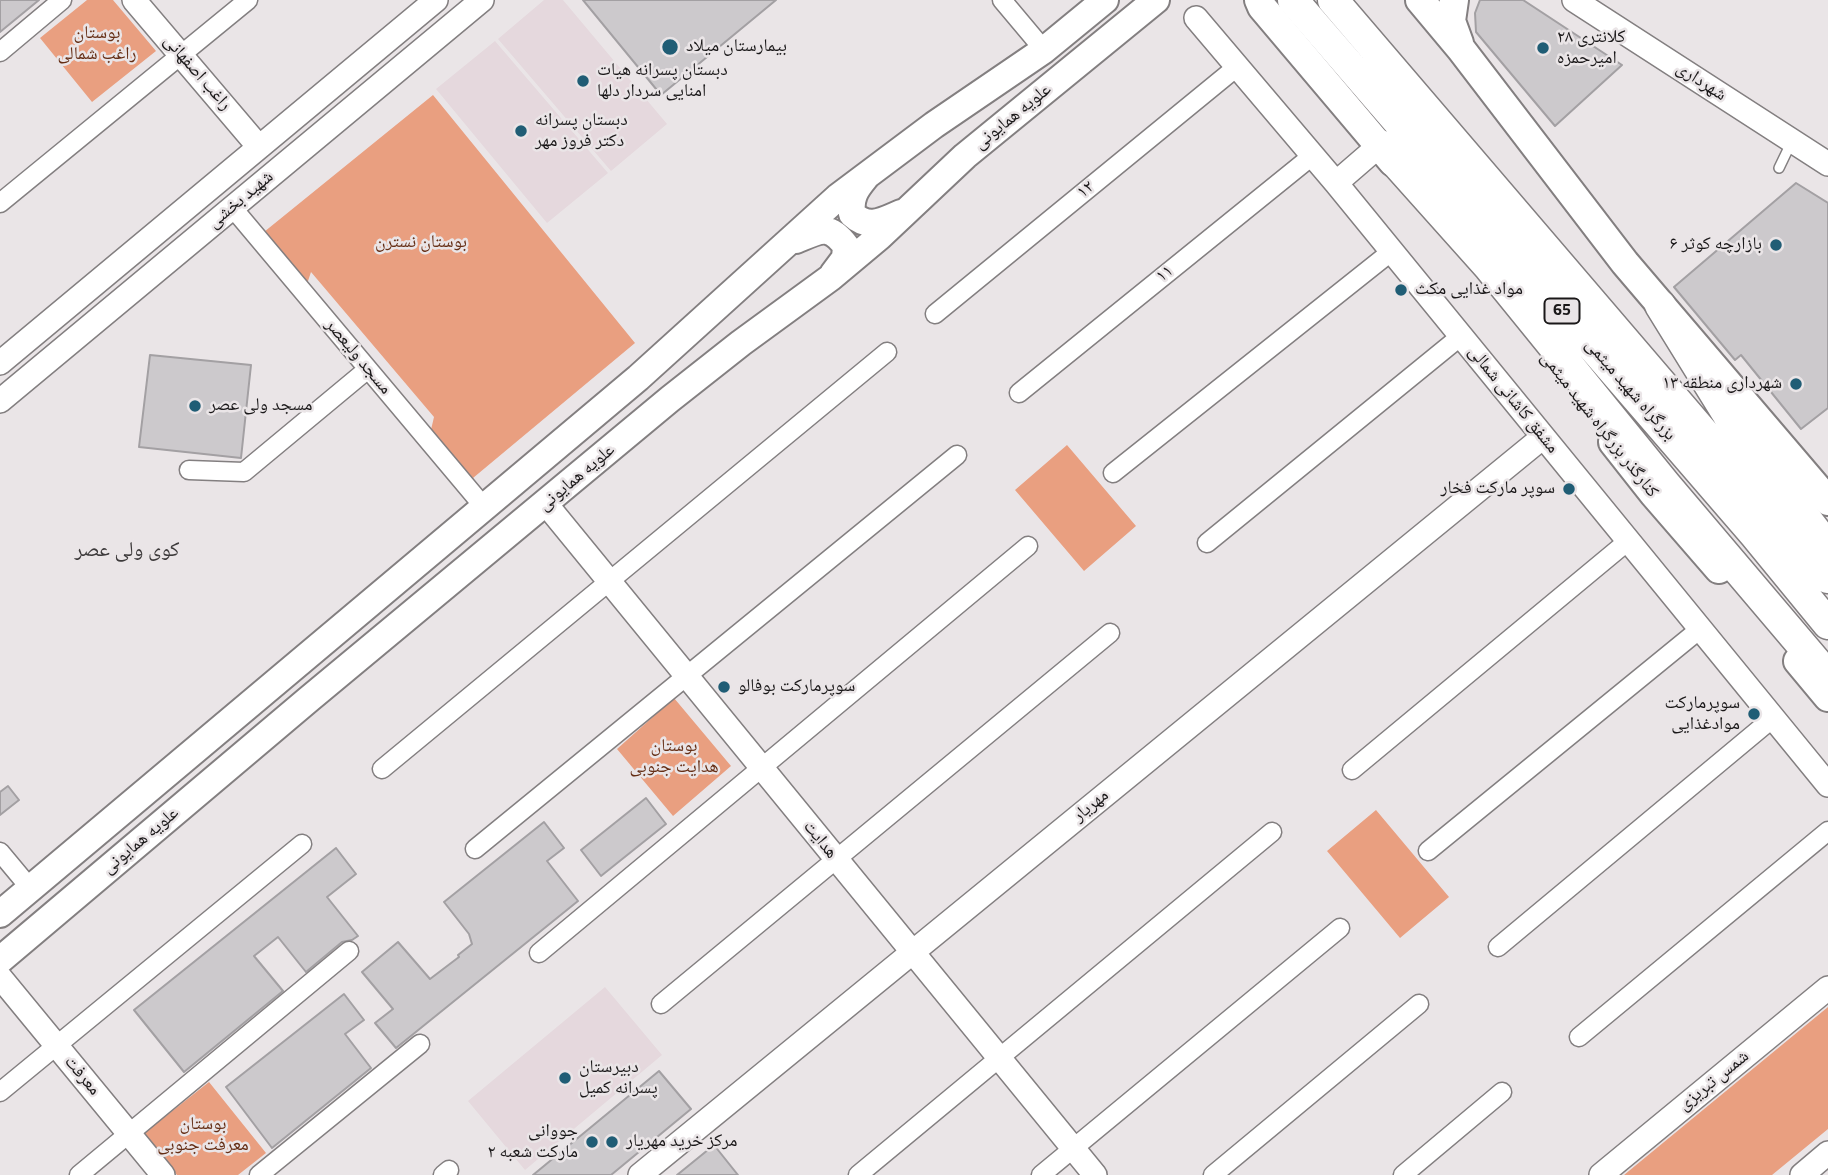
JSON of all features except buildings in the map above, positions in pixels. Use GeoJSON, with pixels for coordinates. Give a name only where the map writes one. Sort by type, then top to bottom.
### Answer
{"type":"FeatureCollection","features":[{"type":"Feature","properties":{"kind":"highway","name":"بزرگراه شهید میثمی"},"geometry":{"type":"LineString","coordinates":[[1293,0],[1755,535],[1828,624]]}},
{"type":"Feature","properties":{"kind":"highway","name":"بزرگراه شهید میثمی"},"geometry":{"type":"LineString","coordinates":[[1333,0],[1828,578]]}},
{"type":"Feature","properties":{"kind":"highway"},"geometry":{"type":"LineString","coordinates":[[1380,145],[1489,267],[1666,485],[1828,676]]}},
{"type":"Feature","properties":{"kind":"highway"},"geometry":{"type":"LineString","coordinates":[[1660,305],[1735,428],[1828,547]]}},
{"type":"Feature","properties":{"kind":"main road","name":"علویه همایونی"},"geometry":{"type":"LineString","coordinates":[[0,914],[638,378],[782,246],[870,172],[1044,50],[1105,0]]}},
{"type":"Feature","properties":{"kind":"main road","name":"علویه همایونی"},"geometry":{"type":"LineString","coordinates":[[0,960],[319,690],[670,399],[830,278],[965,156],[1156,0]]}},
{"type":"Feature","properties":{"kind":"main road"},"geometry":{"type":"LineString","coordinates":[[1126,24],[1167,0]]}},
{"type":"Feature","properties":{"kind":"main road"},"geometry":{"type":"LineString","coordinates":[[1420,0],[1461,49],[1625,263],[1828,501]]}},
{"type":"Feature","properties":{"kind":"main road"},"geometry":{"type":"LineString","coordinates":[[1454,0],[1451,21],[1461,49]]}},
{"type":"Feature","properties":{"kind":"main road","name":"کنارگذر بزرگراه شهید میثمی"},"geometry":{"type":"LineString","coordinates":[[1257,2],[1380,145],[1654,494],[1828,697]]}},
{"type":"Feature","properties":{"kind":"main road"},"geometry":{"type":"LineString","coordinates":[[870,172],[850,201],[852,214],[860,222],[871,224],[908,210]]}},
{"type":"Feature","properties":{"kind":"main road"},"geometry":{"type":"LineString","coordinates":[[782,246],[826,229],[836,233],[846,246],[845,258],[830,278]]}},
{"type":"Feature","properties":{"kind":"street"},"geometry":{"type":"LineString","coordinates":[[0,52],[62,0]]}},
{"type":"Feature","properties":{"kind":"street","name":"راغب اصفهانی"},"geometry":{"type":"LineString","coordinates":[[134,0],[259,147]]}},
{"type":"Feature","properties":{"kind":"street"},"geometry":{"type":"LineString","coordinates":[[0,202],[248,0]]}},
{"type":"Feature","properties":{"kind":"street","name":"شهید بخشی"},"geometry":{"type":"LineString","coordinates":[[0,363],[436,0]]}},
{"type":"Feature","properties":{"kind":"street","name":"شهید بخشی"},"geometry":{"type":"LineString","coordinates":[[0,401],[482,0]]}},
{"type":"Feature","properties":{"kind":"street"},"geometry":{"type":"LineString","coordinates":[[1002,0],[1044,50]]}},
{"type":"Feature","properties":{"kind":"street","name":"شهرداری"},"geometry":{"type":"LineString","coordinates":[[1574,0],[1828,164]]}},
{"type":"Feature","properties":{"kind":"street","name":"مشفق کاشانی شمالی"},"geometry":{"type":"LineString","coordinates":[[1196,18],[1336,183],[1828,785]]}},
{"type":"Feature","properties":{"kind":"street","name":"۱۲"},"geometry":{"type":"LineString","coordinates":[[935,314],[1238,66]]}},
{"type":"Feature","properties":{"kind":"street"},"geometry":{"type":"LineString","coordinates":[[1336,183],[1380,145]]}},
{"type":"Feature","properties":{"kind":"street","name":"۱۱"},"geometry":{"type":"LineString","coordinates":[[1019,393],[1312,156]]}},
{"type":"Feature","properties":{"kind":"street","name":"مسجد ولیعصر"},"geometry":{"type":"LineString","coordinates":[[232,207],[484,507]]}},
{"type":"Feature","properties":{"kind":"street"},"geometry":{"type":"LineString","coordinates":[[1113,473],[1392,251]]}},
{"type":"Feature","properties":{"kind":"street"},"geometry":{"type":"LineString","coordinates":[[1207,543],[1461,336]]}},
{"type":"Feature","properties":{"kind":"street"},"geometry":{"type":"LineString","coordinates":[[382,769],[887,352]]}},
{"type":"Feature","properties":{"kind":"street"},"geometry":{"type":"LineString","coordinates":[[189,470],[244,472],[368,369]]}},
{"type":"Feature","properties":{"kind":"street","name":"مهریار"},"geometry":{"type":"LineString","coordinates":[[640,1175],[1543,437]]}},
{"type":"Feature","properties":{"kind":"street"},"geometry":{"type":"LineString","coordinates":[[475,849],[957,455]]}},
{"type":"Feature","properties":{"kind":"street","name":"هدایت"},"geometry":{"type":"LineString","coordinates":[[546,504],[1095,1175]]}},
{"type":"Feature","properties":{"kind":"street"},"geometry":{"type":"LineString","coordinates":[[1352,770],[1628,541]]}},
{"type":"Feature","properties":{"kind":"street"},"geometry":{"type":"LineString","coordinates":[[539,953],[1028,546]]}},
{"type":"Feature","properties":{"kind":"street"},"geometry":{"type":"LineString","coordinates":[[1428,851],[1700,629]]}},
{"type":"Feature","properties":{"kind":"street"},"geometry":{"type":"LineString","coordinates":[[661,1004],[1110,633]]}},
{"type":"Feature","properties":{"kind":"street"},"geometry":{"type":"LineString","coordinates":[[1498,947],[1773,718]]}},
{"type":"Feature","properties":{"kind":"street"},"geometry":{"type":"LineString","coordinates":[[1579,1037],[1828,831]]}},
{"type":"Feature","properties":{"kind":"street"},"geometry":{"type":"LineString","coordinates":[[858,1175],[1272,832]]}},
{"type":"Feature","properties":{"kind":"street"},"geometry":{"type":"LineString","coordinates":[[0,1092],[302,844]]}},
{"type":"Feature","properties":{"kind":"street"},"geometry":{"type":"LineString","coordinates":[[0,852],[30,888]]}},
{"type":"Feature","properties":{"kind":"street"},"geometry":{"type":"LineString","coordinates":[[1041,1175],[1340,928]]}},
{"type":"Feature","properties":{"kind":"street"},"geometry":{"type":"LineString","coordinates":[[79,1175],[349,951]]}},
{"type":"Feature","properties":{"kind":"street","name":"معرفت"},"geometry":{"type":"LineString","coordinates":[[0,977],[163,1175]]}},
{"type":"Feature","properties":{"kind":"street","name":"شمس تبریزی"},"geometry":{"type":"LineString","coordinates":[[1601,1175],[1828,988]]}},
{"type":"Feature","properties":{"kind":"street"},"geometry":{"type":"LineString","coordinates":[[1213,1175],[1419,1004]]}},
{"type":"Feature","properties":{"kind":"street"},"geometry":{"type":"LineString","coordinates":[[260,1175],[420,1044]]}},
{"type":"Feature","properties":{"kind":"street"},"geometry":{"type":"LineString","coordinates":[[1403,1175],[1502,1092]]}},
{"type":"Feature","properties":{"kind":"street"},"geometry":{"type":"LineString","coordinates":[[1802,1175],[1828,1153]]}},
{"type":"Feature","properties":{"kind":"lane"},"geometry":{"type":"LineString","coordinates":[[1779,168],[1792,141]]}},
{"type":"Feature","properties":{"kind":"shaded area","name":"دبستان پسرانه هیات امنایی سردار دلها"},"geometry":{"type":"Polygon","coordinates":[[[544,0],[563,0],[667,124],[611,171],[498,39],[544,0]]]}},
{"type":"Feature","properties":{"kind":"shaded area","name":"دبستان پسرانه دکتر فروز مهر"},"geometry":{"type":"Polygon","coordinates":[[[495,41],[608,173],[547,223],[436,89],[495,41]]]}},
{"type":"Feature","properties":{"kind":"shaded area","name":"دبیرستان پسرانه کمیل"},"geometry":{"type":"Polygon","coordinates":[[[605,987],[662,1055],[525,1170],[468,1101],[605,987]]]}},
{"type":"Feature","properties":{"kind":"green space","name":"بوستان راغب شمالی"},"geometry":{"type":"Polygon","coordinates":[[[87,0],[113,0],[156,51],[92,102],[40,38],[87,0]]]}},
{"type":"Feature","properties":{"kind":"green space","name":"بوستان نسترن"},"geometry":{"type":"Polygon","coordinates":[[[433,95],[635,343],[473,478],[430,434],[434,417],[311,272],[307,284],[264,232],[433,95]]]}},
{"type":"Feature","properties":{"kind":"green space"},"geometry":{"type":"Polygon","coordinates":[[[1067,445],[1136,526],[1084,571],[1015,490],[1067,445]]]}},
{"type":"Feature","properties":{"kind":"green space","name":"بوستان هدایت جنوبی"},"geometry":{"type":"Polygon","coordinates":[[[674,698],[731,766],[673,816],[617,749],[674,698]]]}},
{"type":"Feature","properties":{"kind":"green space"},"geometry":{"type":"Polygon","coordinates":[[[1376,810],[1449,897],[1400,938],[1327,851],[1376,810]]]}},
{"type":"Feature","properties":{"kind":"green space"},"geometry":{"type":"Polygon","coordinates":[[[1828,1007],[1828,1129],[1772,1175],[1624,1175],[1828,1007]]]}},
{"type":"Feature","properties":{"kind":"green space","name":"بوستان معرفت جنوبی"},"geometry":{"type":"Polygon","coordinates":[[[209,1082],[266,1153],[238,1175],[177,1175],[143,1134],[209,1082]]]}},
{"type":"Feature","properties":{"kind":"place","name":"بیمارستان میلاد"},"geometry":{"type":"Point","coordinates":[670,47]}},
{"type":"Feature","properties":{"kind":"place","name":"کلانتری ۲۸ امیرحمزه"},"geometry":{"type":"Point","coordinates":[1543,48]}},
{"type":"Feature","properties":{"kind":"place","name":"دبستان پسرانه هیات امنایی سردار دلها"},"geometry":{"type":"Point","coordinates":[583,81]}},
{"type":"Feature","properties":{"kind":"place","name":"دبستان پسرانه دکتر فروز مهر"},"geometry":{"type":"Point","coordinates":[521,131]}},
{"type":"Feature","properties":{"kind":"place","name":"بازارچه کوثر ۶"},"geometry":{"type":"Point","coordinates":[1776,245]}},
{"type":"Feature","properties":{"kind":"place","name":"مواد غذایی مکث"},"geometry":{"type":"Point","coordinates":[1401,290]}},
{"type":"Feature","properties":{"kind":"place","name":"شهرداری منطقه ۱۳"},"geometry":{"type":"Point","coordinates":[1796,384]}},
{"type":"Feature","properties":{"kind":"place","name":"مسجد ولی عصر"},"geometry":{"type":"Point","coordinates":[195,406]}},
{"type":"Feature","properties":{"kind":"place","name":"سوپر مارکت فخار"},"geometry":{"type":"Point","coordinates":[1569,489]}},
{"type":"Feature","properties":{"kind":"place","name":"سوپرمارکت بوفالو"},"geometry":{"type":"Point","coordinates":[724,687]}},
{"type":"Feature","properties":{"kind":"place","name":"سوپرمارکت موادغذایی"},"geometry":{"type":"Point","coordinates":[1754,714]}},
{"type":"Feature","properties":{"kind":"place","name":"دبیرستان پسرانه کمیل"},"geometry":{"type":"Point","coordinates":[565,1078]}},
{"type":"Feature","properties":{"kind":"place","name":"جووانی مارکت شعبه ۲"},"geometry":{"type":"Point","coordinates":[592,1142]}},
{"type":"Feature","properties":{"kind":"place","name":"مرکز خرید مهریار"},"geometry":{"type":"Point","coordinates":[612,1142]}},
{"type":"Feature","properties":{"kind":"district","name":"کوی ولی عصر"},"geometry":{"type":"Point","coordinates":[127,551]}}]}
